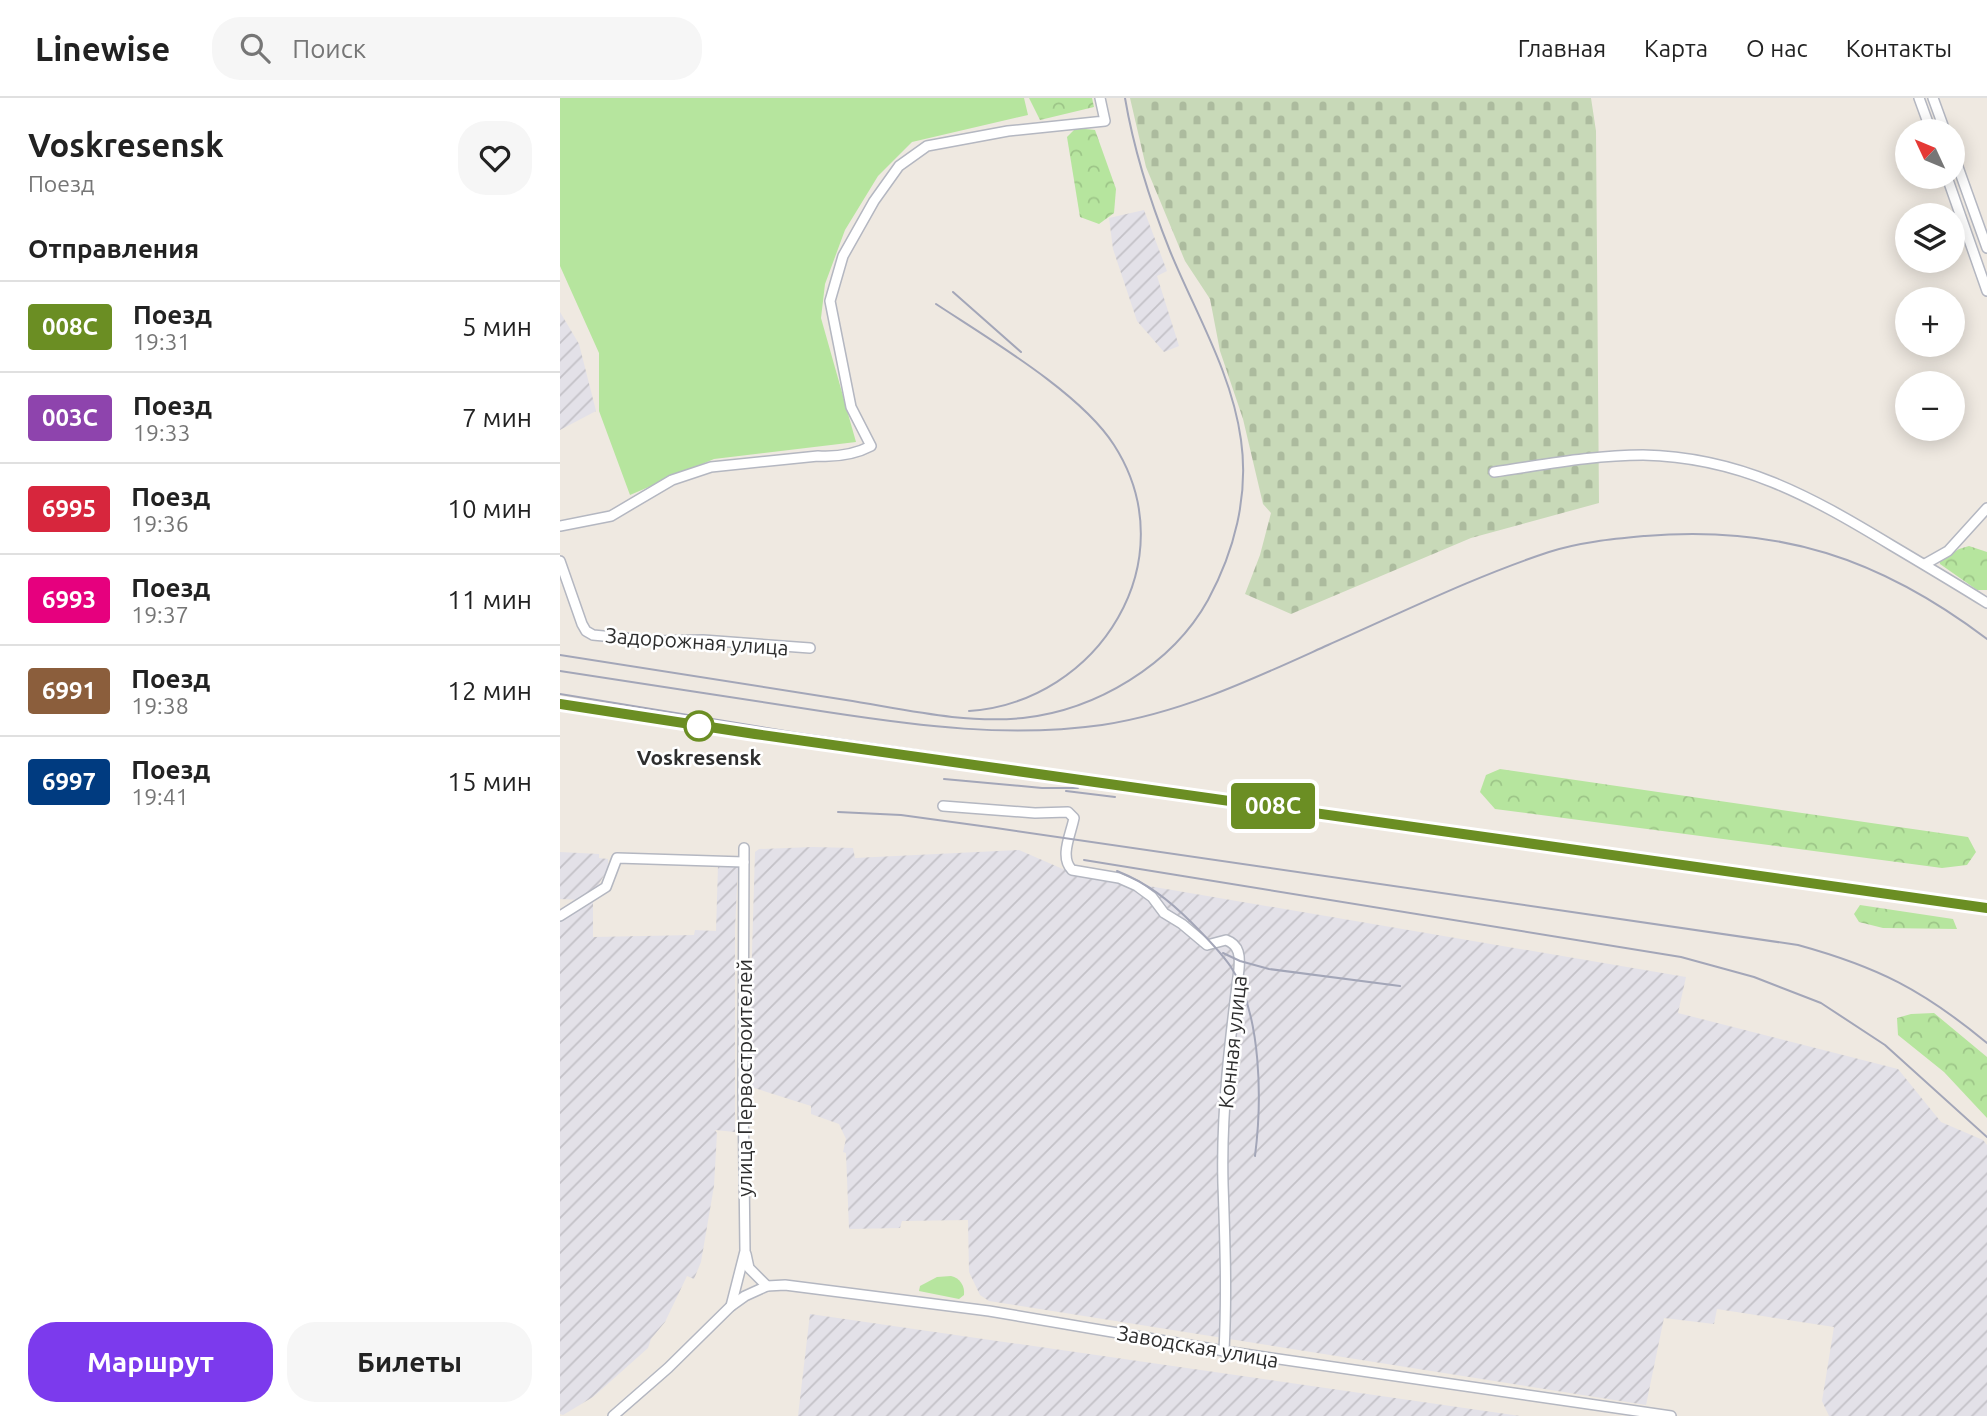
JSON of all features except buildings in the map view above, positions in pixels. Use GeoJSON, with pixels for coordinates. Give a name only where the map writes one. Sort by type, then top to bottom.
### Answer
{"type":"FeatureCollection","features":[{"type":"Feature","properties":{"kind":"street"},"geometry":{"type":"LineString","coordinates":[[560,526],[611,516],[672,480],[711,467],[818,456],[834,457],[861,452],[872,446],[851,407],[830,301],[843,256],[874,201],[900,166],[927,146],[1008,131],[1105,121],[1100,98]]}},
{"type":"Feature","properties":{"kind":"street"},"geometry":{"type":"LineString","coordinates":[[1919,98],[1927,119]]}},
{"type":"Feature","properties":{"kind":"street"},"geometry":{"type":"LineString","coordinates":[[1933,98],[1941,119]]}},
{"type":"Feature","properties":{"kind":"street"},"geometry":{"type":"LineString","coordinates":[[1965,187],[1987,248]]}},
{"type":"Feature","properties":{"kind":"street"},"geometry":{"type":"LineString","coordinates":[[1951,189],[1987,291]]}},
{"type":"Feature","properties":{"kind":"street"},"geometry":{"type":"LineString","coordinates":[[1494,472],[1630,456],[1705,461],[1759,476],[1828,506],[1987,603]]}},
{"type":"Feature","properties":{"kind":"street"},"geometry":{"type":"LineString","coordinates":[[1925,564],[1948,551],[1987,508]]}},
{"type":"Feature","properties":{"kind":"street","name":"Задорожная улица"},"geometry":{"type":"LineString","coordinates":[[560,561],[586,631],[593,635],[656,641],[703,640],[810,648]]}},
{"type":"Feature","properties":{"kind":"street","name":"Конная улица"},"geometry":{"type":"LineString","coordinates":[[943,806],[1035,813],[1068,812],[1074,818],[1065,855],[1072,870],[1129,881],[1144,890],[1164,913],[1207,945],[1226,940],[1238,950],[1240,961],[1225,1101],[1223,1184],[1227,1293],[1224,1351]]}},
{"type":"Feature","properties":{"kind":"street","name":"улица Первостроителей"},"geometry":{"type":"LineString","coordinates":[[731,1306],[745,1251],[744,848]]}},
{"type":"Feature","properties":{"kind":"street"},"geometry":{"type":"LineString","coordinates":[[560,916],[606,887],[617,858],[744,862]]}},
{"type":"Feature","properties":{"kind":"street"},"geometry":{"type":"LineString","coordinates":[[745,1251],[748,1268],[767,1286]]}},
{"type":"Feature","properties":{"kind":"street","name":"Заводская улица"},"geometry":{"type":"LineString","coordinates":[[613,1416],[668,1368],[731,1306],[767,1286],[814,1287],[937,1303],[1100,1328],[1129,1336],[1224,1351],[1671,1416]]}},
{"type":"Feature","properties":{"kind":"shaded area"},"geometry":{"type":"Polygon","coordinates":[[[1144,210],[1167,271],[1157,276],[1179,346],[1164,352],[1137,321],[1113,249],[1109,218],[1144,210]]]}},
{"type":"Feature","properties":{"kind":"shaded area"},"geometry":{"type":"Polygon","coordinates":[[[560,312],[579,344],[596,411],[560,430],[560,312]]]}},
{"type":"Feature","properties":{"kind":"shaded area"},"geometry":{"type":"Polygon","coordinates":[[[853,848],[855,858],[1019,850],[1072,873],[1686,977],[1678,1013],[1898,1069],[1941,1122],[1983,1140],[1987,1145],[1987,1416],[1829,1416],[1822,1401],[1834,1327],[1717,1309],[1714,1324],[1664,1318],[1646,1405],[989,1301],[980,1295],[969,1272],[968,1220],[902,1221],[900,1228],[849,1229],[846,1153],[843,1152],[846,1139],[839,1124],[811,1114],[811,1106],[748,1086],[755,852],[759,849],[853,848]]]}},
{"type":"Feature","properties":{"kind":"shaded area"},"geometry":{"type":"Polygon","coordinates":[[[560,852],[599,854],[599,858],[608,859],[608,869],[595,890],[581,900],[560,899],[560,852]]]}},
{"type":"Feature","properties":{"kind":"shaded area"},"geometry":{"type":"Polygon","coordinates":[[[718,866],[738,867],[735,928],[735,1132],[715,1130],[714,1186],[701,1262],[694,1279],[687,1276],[665,1322],[651,1339],[648,1348],[593,1397],[563,1415],[560,1414],[560,920],[593,901],[593,937],[694,935],[695,930],[716,931],[718,866]]]}},
{"type":"Feature","properties":{"kind":"shaded area"},"geometry":{"type":"Polygon","coordinates":[[[810,1314],[1520,1416],[798,1416],[810,1314]]]}},
{"type":"Feature","properties":{"kind":"green space"},"geometry":{"type":"Polygon","coordinates":[[[560,98],[1024,98],[1028,115],[912,142],[878,176],[845,230],[825,284],[821,318],[856,442],[714,459],[630,495],[599,411],[599,353],[560,266],[560,98]]]}},
{"type":"Feature","properties":{"kind":"green space"},"geometry":{"type":"Polygon","coordinates":[[[1029,98],[1092,98],[1094,107],[1040,120],[1029,98]]]}},
{"type":"Feature","properties":{"kind":"green space"},"geometry":{"type":"Polygon","coordinates":[[[1130,98],[1591,98],[1596,131],[1599,503],[1471,538],[1291,614],[1245,594],[1260,555],[1271,513],[1263,504],[1243,419],[1220,351],[1210,299],[1185,261],[1146,167],[1130,98]]]}},
{"type":"Feature","properties":{"kind":"green space"},"geometry":{"type":"Polygon","coordinates":[[[1076,128],[1095,130],[1116,189],[1114,213],[1099,224],[1080,217],[1067,137],[1076,128]]]}},
{"type":"Feature","properties":{"kind":"green space"},"geometry":{"type":"Polygon","coordinates":[[[1969,546],[1987,552],[1987,590],[1977,590],[1940,564],[1940,561],[1959,549],[1969,546]]]}},
{"type":"Feature","properties":{"kind":"green space"},"geometry":{"type":"Polygon","coordinates":[[[1500,769],[1968,837],[1976,852],[1967,865],[1942,868],[1495,809],[1480,792],[1486,775],[1500,769]]]}},
{"type":"Feature","properties":{"kind":"green space"},"geometry":{"type":"Polygon","coordinates":[[[1860,905],[1953,919],[1957,929],[1883,928],[1859,922],[1854,914],[1860,905]]]}},
{"type":"Feature","properties":{"kind":"green space"},"geometry":{"type":"Polygon","coordinates":[[[1934,1013],[1987,1057],[1987,1118],[1944,1072],[1898,1035],[1897,1018],[1934,1013]]]}},
{"type":"Feature","properties":{"kind":"green space"},"geometry":{"type":"Polygon","coordinates":[[[951,1276],[963,1286],[964,1295],[959,1299],[919,1291],[920,1286],[937,1277],[951,1276]]]}},
{"type":"Feature","properties":{"kind":"railway"},"geometry":{"type":"LineString","coordinates":[[560,655],[934,715],[1001,719],[1050,713],[1104,694],[1153,664],[1174,645],[1208,600],[1225,563],[1241,503],[1243,461],[1230,391],[1156,213],[1138,157],[1125,98]]}},
{"type":"Feature","properties":{"kind":"railway"},"geometry":{"type":"LineString","coordinates":[[953,292],[1021,352]]}},
{"type":"Feature","properties":{"kind":"railway"},"geometry":{"type":"LineString","coordinates":[[936,304],[1032,368],[1080,406],[1099,425],[1114,445],[1134,489],[1141,534],[1135,577],[1118,618],[1092,653],[1057,682],[1016,702],[969,711]]}},
{"type":"Feature","properties":{"kind":"railway"},"geometry":{"type":"LineString","coordinates":[[560,671],[930,726],[1033,730],[1102,725],[1161,712],[1218,693],[1465,584],[1549,552],[1609,540],[1694,534],[1784,542],[1826,553],[1907,587],[1987,639]]}},
{"type":"Feature","properties":{"kind":"railway"},"geometry":{"type":"LineString","coordinates":[[560,694],[797,733],[1987,904]]}},
{"type":"Feature","properties":{"kind":"railway"},"geometry":{"type":"LineString","coordinates":[[944,779],[1042,788],[1078,788]]}},
{"type":"Feature","properties":{"kind":"railway"},"geometry":{"type":"LineString","coordinates":[[1066,791],[1115,797]]}},
{"type":"Feature","properties":{"kind":"railway"},"geometry":{"type":"LineString","coordinates":[[838,812],[901,815],[996,828],[1798,945],[1852,962],[1898,982],[1942,1008],[1987,1043]]}},
{"type":"Feature","properties":{"kind":"railway"},"geometry":{"type":"LineString","coordinates":[[1084,860],[1681,957],[1754,977],[1821,1003],[1885,1045],[1987,1137]]}},
{"type":"Feature","properties":{"kind":"railway"},"geometry":{"type":"LineString","coordinates":[[1117,871],[1148,887],[1183,915],[1222,955],[1241,987],[1249,1009],[1257,1059],[1259,1110],[1255,1156]]}},
{"type":"Feature","properties":{"kind":"railway"},"geometry":{"type":"LineString","coordinates":[[1223,953],[1269,969],[1400,986]]}},
{"type":"Feature","properties":{"kind":"train","name":"008С"},"geometry":{"type":"LineString","coordinates":[[560,704],[635,717],[1987,908]]}},
{"type":"Feature","properties":{"kind":"place","name":"Voskresensk"},"geometry":{"type":"Point","coordinates":[699,726]}}]}
